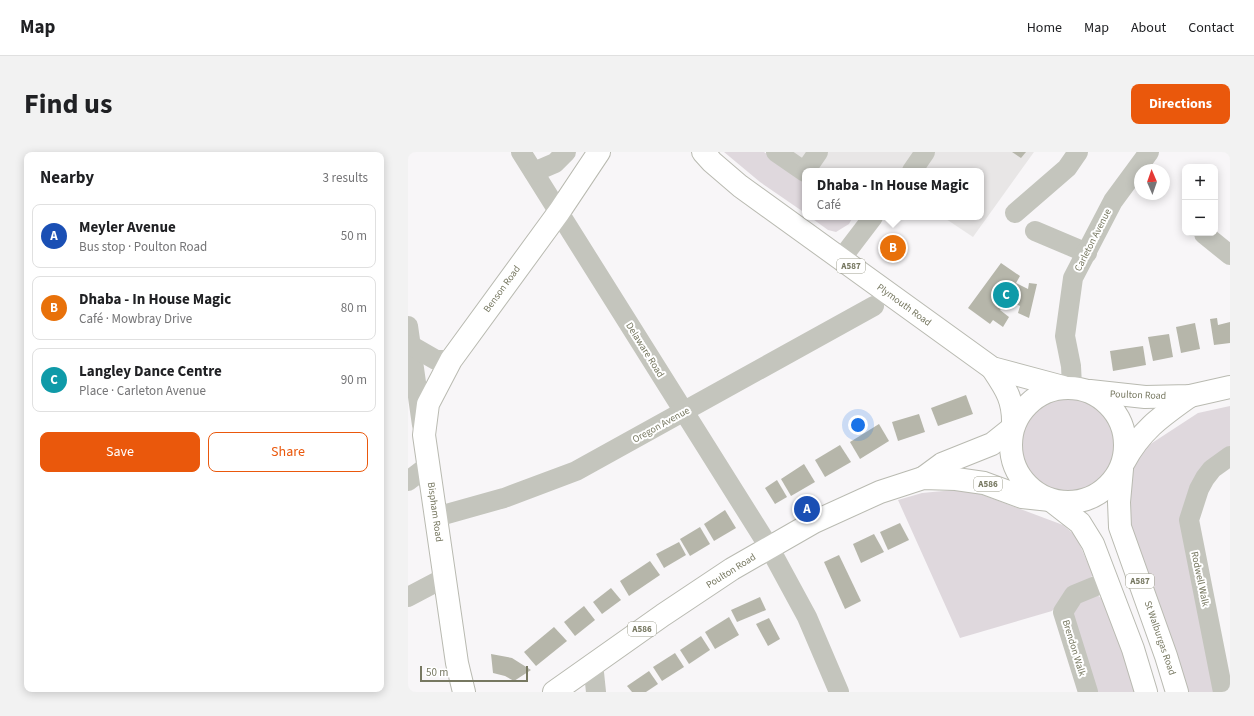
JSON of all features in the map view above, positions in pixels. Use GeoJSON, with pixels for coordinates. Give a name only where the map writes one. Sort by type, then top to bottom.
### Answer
{"type":"FeatureCollection","features":[{"type":"Feature","properties":{"kind":"main road","name":"Benson Road"},"geometry":{"type":"LineString","coordinates":[[424,435],[428,404],[451,360],[559,212],[599,152]]}},
{"type":"Feature","properties":{"kind":"main road","name":"Plymouth Road"},"geometry":{"type":"LineString","coordinates":[[702,152],[740,186],[992,368],[1073,388]]}},
{"type":"Feature","properties":{"kind":"main road","name":"Plymouth Road"},"geometry":{"type":"LineString","coordinates":[[992,368],[1010,397],[1013,409],[1012,427]]}},
{"type":"Feature","properties":{"kind":"main road","name":"Poulton Road"},"geometry":{"type":"LineString","coordinates":[[1073,388],[1125,396],[1190,396],[1230,387]]}},
{"type":"Feature","properties":{"kind":"main road"},"geometry":{"type":"LineString","coordinates":[[1073,388],[1109,407],[1121,424],[1124,437],[1122,467],[1111,484],[1098,495],[1076,502],[1052,501],[1025,481],[1015,465],[1011,445],[1012,427],[1031,402],[1043,394],[1073,388]]}},
{"type":"Feature","properties":{"kind":"main road","name":"Poulton Road"},"geometry":{"type":"LineString","coordinates":[[1122,467],[1132,447],[1148,428],[1190,396]]}},
{"type":"Feature","properties":{"kind":"main road","name":"Poulton Road"},"geometry":{"type":"LineString","coordinates":[[554,692],[593,663],[669,611],[770,547],[814,522],[880,492],[923,478],[942,464],[992,444],[1012,427]]}},
{"type":"Feature","properties":{"kind":"main road","name":"Bispham Road"},"geometry":{"type":"LineString","coordinates":[[424,435],[457,663],[466,687]]}},
{"type":"Feature","properties":{"kind":"main road","name":"St Walburgas Road"},"geometry":{"type":"LineString","coordinates":[[1122,467],[1119,502],[1120,527],[1164,650],[1177,692]]}},
{"type":"Feature","properties":{"kind":"main road","name":"Poulton Road"},"geometry":{"type":"LineString","coordinates":[[923,478],[971,480],[1022,497],[1052,501]]}},
{"type":"Feature","properties":{"kind":"main road","name":"A587"},"geometry":{"type":"LineString","coordinates":[[1052,501],[1080,523],[1087,533],[1108,581],[1133,649],[1146,692]]}},
{"type":"Feature","properties":{"kind":"street","name":"Delaware Road"},"geometry":{"type":"LineString","coordinates":[[521,152],[770,547],[807,617],[839,692]]}},
{"type":"Feature","properties":{"kind":"street"},"geometry":{"type":"LineString","coordinates":[[534,172],[555,163],[566,152]]}},
{"type":"Feature","properties":{"kind":"street"},"geometry":{"type":"LineString","coordinates":[[798,165],[818,152]]}},
{"type":"Feature","properties":{"kind":"street"},"geometry":{"type":"LineString","coordinates":[[1015,213],[1067,168],[1078,152]]}},
{"type":"Feature","properties":{"kind":"street","name":"Carleton Avenue"},"geometry":{"type":"LineString","coordinates":[[1073,388],[1066,336],[1074,278],[1113,201],[1149,152]]}},
{"type":"Feature","properties":{"kind":"street"},"geometry":{"type":"LineString","coordinates":[[914,168],[923,153]]}},
{"type":"Feature","properties":{"kind":"street"},"geometry":{"type":"LineString","coordinates":[[841,259],[871,220]]}},
{"type":"Feature","properties":{"kind":"street"},"geometry":{"type":"LineString","coordinates":[[1035,231],[1087,253]]}},
{"type":"Feature","properties":{"kind":"street"},"geometry":{"type":"LineString","coordinates":[[1206,236],[1230,255]]}},
{"type":"Feature","properties":{"kind":"street","name":"Oregon Avenue"},"geometry":{"type":"LineString","coordinates":[[436,517],[504,498],[576,471],[874,306]]}},
{"type":"Feature","properties":{"kind":"street","name":"Bispham Road"},"geometry":{"type":"LineString","coordinates":[[409,336],[436,360],[451,360]]}},
{"type":"Feature","properties":{"kind":"street","name":"Bispham Road"},"geometry":{"type":"LineString","coordinates":[[409,336],[424,435]]}},
{"type":"Feature","properties":{"kind":"street","name":"Rodwell Walk"},"geometry":{"type":"LineString","coordinates":[[1223,692],[1222,647],[1189,520],[1199,489],[1212,469],[1230,456]]}},
{"type":"Feature","properties":{"kind":"street"},"geometry":{"type":"LineString","coordinates":[[408,481],[429,465]]}},
{"type":"Feature","properties":{"kind":"street"},"geometry":{"type":"LineString","coordinates":[[408,597],[444,578]]}},
{"type":"Feature","properties":{"kind":"street","name":"Brendon Walk"},"geometry":{"type":"LineString","coordinates":[[1088,692],[1063,612],[1074,595],[1108,581]]}},
{"type":"Feature","properties":{"kind":"street"},"geometry":{"type":"LineString","coordinates":[[593,663],[596,692]]}},
{"type":"Feature","properties":{"kind":"shaded area"},"geometry":{"type":"Polygon","coordinates":[[[724,152],[764,152],[802,179],[802,211],[760,182],[724,152]]]}},
{"type":"Feature","properties":{"kind":"shaded area"},"geometry":{"type":"Polygon","coordinates":[[[776,152],[1034,152],[973,237],[948,220],[984,220],[984,168],[802,169],[776,152]]]}},
{"type":"Feature","properties":{"kind":"shaded area"},"geometry":{"type":"Polygon","coordinates":[[[814,220],[851,220],[849,224],[836,232],[828,230],[814,220]]]}},
{"type":"Feature","properties":{"kind":"shaded area"},"geometry":{"type":"Polygon","coordinates":[[[1060,397],[1078,397],[1088,400],[1096,405],[1109,418],[1114,426],[1117,436],[1117,454],[1114,464],[1103,479],[1096,485],[1088,490],[1078,493],[1060,493],[1050,490],[1042,485],[1029,472],[1024,464],[1021,454],[1021,436],[1024,426],[1029,418],[1042,405],[1050,400],[1060,397]]]}},
{"type":"Feature","properties":{"kind":"shaded area"},"geometry":{"type":"Polygon","coordinates":[[[1230,406],[1230,456],[1189,520],[1222,692],[1177,692],[1122,535],[1125,473],[1149,445],[1198,413],[1230,406]]]}},
{"type":"Feature","properties":{"kind":"shaded area"},"geometry":{"type":"Polygon","coordinates":[[[954,490],[975,492],[1063,525],[1076,536],[1093,575],[1052,611],[960,638],[898,500],[922,493],[954,490]]]}},
{"type":"Feature","properties":{"kind":"shaded area"},"geometry":{"type":"Polygon","coordinates":[[[1096,594],[1105,601],[1136,692],[1090,692],[1071,616],[1074,604],[1096,594]]]}},
{"type":"Feature","properties":{"kind":"building"},"geometry":{"type":"Polygon","coordinates":[[[1012,152],[1026,152],[1021,158],[1012,152]]]}},
{"type":"Feature","properties":{"kind":"building"},"geometry":{"type":"Polygon","coordinates":[[[1001,263],[1020,276],[1016,283],[1028,289],[1029,283],[1037,284],[1029,318],[1018,313],[1020,306],[1008,300],[1000,310],[1009,317],[1003,327],[993,320],[990,324],[968,308],[1001,263]]]}},
{"type":"Feature","properties":{"kind":"building"},"geometry":{"type":"Polygon","coordinates":[[[1217,318],[1218,325],[1230,322],[1230,343],[1214,345],[1210,319],[1217,318]]]}},
{"type":"Feature","properties":{"kind":"building"},"geometry":{"type":"Polygon","coordinates":[[[1195,323],[1200,349],[1181,353],[1176,327],[1195,323]]]}},
{"type":"Feature","properties":{"kind":"building"},"geometry":{"type":"Polygon","coordinates":[[[1169,334],[1173,357],[1153,361],[1148,337],[1169,334]]]}},
{"type":"Feature","properties":{"kind":"building"},"geometry":{"type":"Polygon","coordinates":[[[1143,346],[1146,365],[1113,371],[1110,351],[1143,346]]]}},
{"type":"Feature","properties":{"kind":"building"},"geometry":{"type":"Polygon","coordinates":[[[966,395],[973,414],[938,426],[931,408],[966,395]]]}},
{"type":"Feature","properties":{"kind":"building"},"geometry":{"type":"Polygon","coordinates":[[[919,414],[925,432],[898,441],[892,422],[919,414]]]}},
{"type":"Feature","properties":{"kind":"building"},"geometry":{"type":"Polygon","coordinates":[[[879,424],[889,441],[860,459],[850,442],[879,424]]]}},
{"type":"Feature","properties":{"kind":"building"},"geometry":{"type":"Polygon","coordinates":[[[840,445],[851,462],[825,477],[815,460],[840,445]]]}},
{"type":"Feature","properties":{"kind":"building"},"geometry":{"type":"Polygon","coordinates":[[[804,464],[815,482],[791,496],[781,479],[804,464]]]}},
{"type":"Feature","properties":{"kind":"building"},"geometry":{"type":"Polygon","coordinates":[[[777,480],[787,497],[775,504],[765,488],[777,480]]]}},
{"type":"Feature","properties":{"kind":"building"},"geometry":{"type":"Polygon","coordinates":[[[725,510],[736,528],[714,541],[704,524],[725,510]]]}},
{"type":"Feature","properties":{"kind":"building"},"geometry":{"type":"Polygon","coordinates":[[[900,523],[909,540],[888,550],[880,532],[900,523]]]}},
{"type":"Feature","properties":{"kind":"building"},"geometry":{"type":"Polygon","coordinates":[[[700,527],[710,544],[690,556],[680,539],[700,527]]]}},
{"type":"Feature","properties":{"kind":"building"},"geometry":{"type":"Polygon","coordinates":[[[874,534],[884,552],[861,563],[853,544],[874,534]]]}},
{"type":"Feature","properties":{"kind":"building"},"geometry":{"type":"Polygon","coordinates":[[[679,542],[686,555],[664,568],[656,554],[679,542]]]}},
{"type":"Feature","properties":{"kind":"building"},"geometry":{"type":"Polygon","coordinates":[[[839,555],[861,601],[845,609],[824,562],[839,555]]]}},
{"type":"Feature","properties":{"kind":"building"},"geometry":{"type":"Polygon","coordinates":[[[650,561],[660,575],[629,596],[620,581],[650,561]]]}},
{"type":"Feature","properties":{"kind":"building"},"geometry":{"type":"Polygon","coordinates":[[[611,588],[621,600],[602,614],[593,602],[611,588]]]}},
{"type":"Feature","properties":{"kind":"building"},"geometry":{"type":"Polygon","coordinates":[[[760,597],[766,610],[737,622],[731,610],[760,597]]]}},
{"type":"Feature","properties":{"kind":"building"},"geometry":{"type":"Polygon","coordinates":[[[584,606],[595,620],[575,636],[564,622],[584,606]]]}},
{"type":"Feature","properties":{"kind":"building"},"geometry":{"type":"Polygon","coordinates":[[[729,617],[739,635],[715,649],[705,632],[729,617]]]}},
{"type":"Feature","properties":{"kind":"building"},"geometry":{"type":"Polygon","coordinates":[[[769,618],[780,639],[768,646],[756,624],[769,618]]]}},
{"type":"Feature","properties":{"kind":"building"},"geometry":{"type":"Polygon","coordinates":[[[554,627],[567,641],[536,666],[524,652],[554,627]]]}},
{"type":"Feature","properties":{"kind":"building"},"geometry":{"type":"Polygon","coordinates":[[[701,636],[710,650],[689,664],[680,650],[701,636]]]}},
{"type":"Feature","properties":{"kind":"building"},"geometry":{"type":"Polygon","coordinates":[[[675,653],[684,667],[662,681],[653,667],[675,653]]]}},
{"type":"Feature","properties":{"kind":"building"},"geometry":{"type":"Polygon","coordinates":[[[491,654],[512,658],[531,670],[514,681],[505,676],[493,673],[491,654]]]}},
{"type":"Feature","properties":{"kind":"building"},"geometry":{"type":"Polygon","coordinates":[[[649,671],[658,684],[646,692],[632,692],[627,686],[649,671]]]}},
{"type":"Feature","properties":{"kind":"place","name":"Dhaba - In House Magic"},"geometry":{"type":"Point","coordinates":[893,248]}},
{"type":"Feature","properties":{"kind":"place","name":"Langley Dance Centre"},"geometry":{"type":"Point","coordinates":[1006,295]}},
{"type":"Feature","properties":{"kind":"place","name":"Meyler Avenue"},"geometry":{"type":"Point","coordinates":[807,509]}}]}
